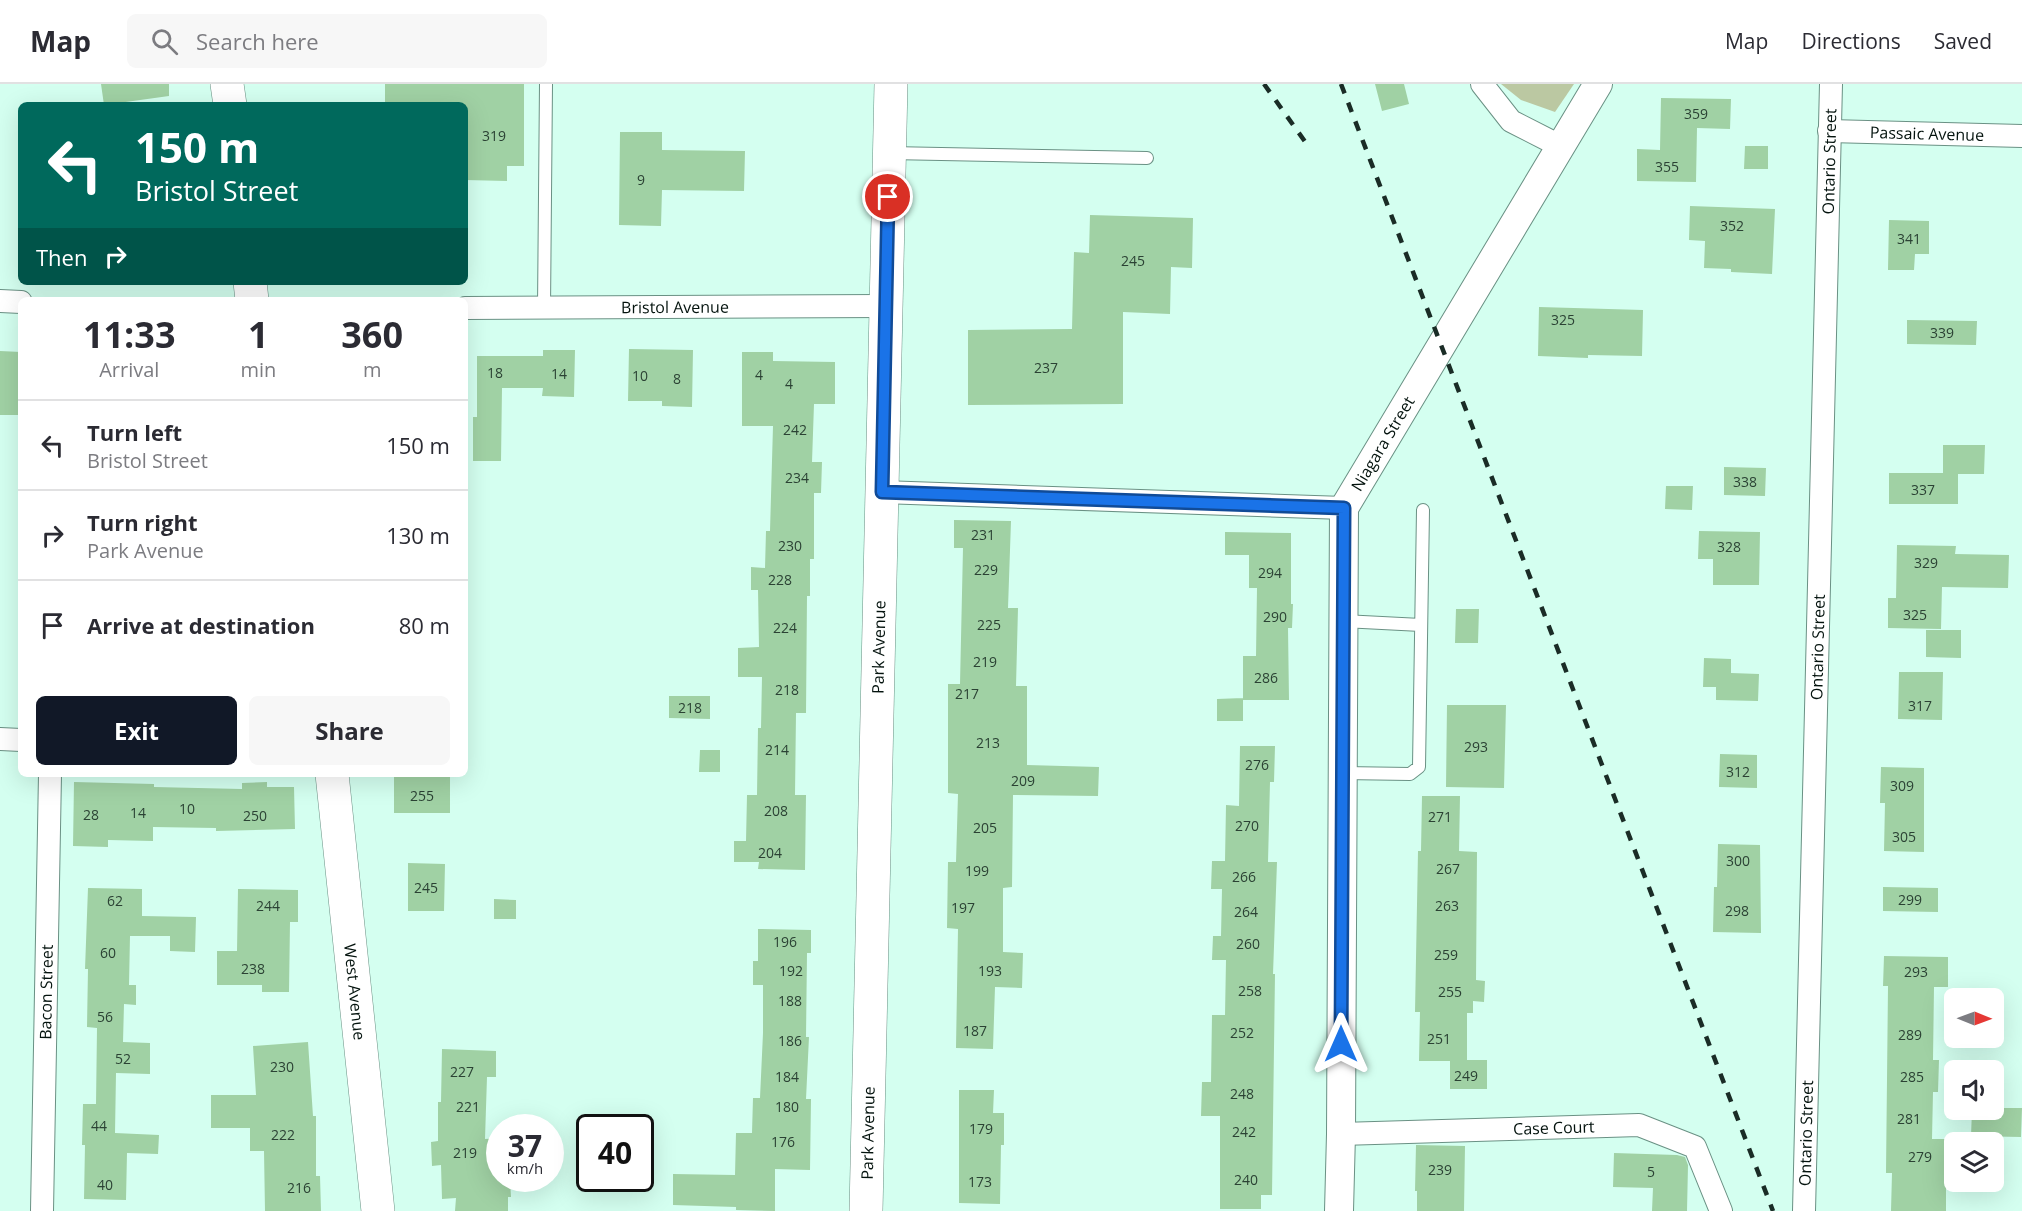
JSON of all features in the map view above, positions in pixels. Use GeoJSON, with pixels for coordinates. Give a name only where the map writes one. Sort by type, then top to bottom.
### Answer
{"type":"FeatureCollection","features":[{"type":"Feature","properties":{"kind":"main road"},"geometry":{"type":"LineString","coordinates":[[227,84],[230,102]]}},
{"type":"Feature","properties":{"kind":"main road","name":"Park Avenue"},"geometry":{"type":"LineString","coordinates":[[866,1211],[891,84]]}},
{"type":"Feature","properties":{"kind":"main road","name":"West Avenue"},"geometry":{"type":"LineString","coordinates":[[332,777],[378,1211]]}},
{"type":"Feature","properties":{"kind":"street"},"geometry":{"type":"LineString","coordinates":[[1482,84],[1511,121],[1560,146]]}},
{"type":"Feature","properties":{"kind":"street","name":"Niagara Street"},"geometry":{"type":"LineString","coordinates":[[1339,1211],[1344,508],[1598,84]]}},
{"type":"Feature","properties":{"kind":"street","name":"Ontario Street"},"geometry":{"type":"LineString","coordinates":[[1804,1211],[1831,84]]}},
{"type":"Feature","properties":{"kind":"street","name":"Passaic Avenue"},"geometry":{"type":"LineString","coordinates":[[1829,131],[2022,136]]}},
{"type":"Feature","properties":{"kind":"street"},"geometry":{"type":"LineString","coordinates":[[0,301],[18,302]]}},
{"type":"Feature","properties":{"kind":"street","name":"Bristol Avenue"},"geometry":{"type":"LineString","coordinates":[[468,308],[885,306]]}},
{"type":"Feature","properties":{"kind":"street"},"geometry":{"type":"LineString","coordinates":[[882,492],[1344,508]]}},
{"type":"Feature","properties":{"kind":"street"},"geometry":{"type":"LineString","coordinates":[[0,739],[18,740]]}},
{"type":"Feature","properties":{"kind":"street","name":"Bacon Street"},"geometry":{"type":"LineString","coordinates":[[42,1211],[50,777]]}},
{"type":"Feature","properties":{"kind":"street","name":"Case Court"},"geometry":{"type":"LineString","coordinates":[[1341,1134],[1639,1125],[1695,1147],[1721,1211]]}},
{"type":"Feature","properties":{"kind":"lane"},"geometry":{"type":"LineString","coordinates":[[544,308],[546,84]]}},
{"type":"Feature","properties":{"kind":"lane"},"geometry":{"type":"LineString","coordinates":[[889,153],[1147,158]]}},
{"type":"Feature","properties":{"kind":"lane"},"geometry":{"type":"LineString","coordinates":[[1342,772],[1410,774],[1419,767],[1424,510]]}},
{"type":"Feature","properties":{"kind":"lane"},"geometry":{"type":"LineString","coordinates":[[1343,621],[1421,624]]}},
{"type":"Feature","properties":{"kind":"green space"},"geometry":{"type":"Polygon","coordinates":[[[1501,84],[1574,84],[1555,112],[1521,100],[1501,84]]]}},
{"type":"Feature","properties":{"kind":"building"},"geometry":{"type":"Polygon","coordinates":[[[101,84],[169,84],[169,96],[126,102],[104,102],[101,84]]]}},
{"type":"Feature","properties":{"kind":"building"},"geometry":{"type":"Polygon","coordinates":[[[385,84],[524,84],[524,166],[507,166],[507,181],[468,180],[468,102],[385,102],[385,84]]]}},
{"type":"Feature","properties":{"kind":"building"},"geometry":{"type":"Polygon","coordinates":[[[1375,84],[1404,84],[1409,104],[1382,111],[1375,84]]]}},
{"type":"Feature","properties":{"kind":"building"},"geometry":{"type":"Polygon","coordinates":[[[1661,98],[1731,99],[1730,129],[1697,128],[1696,182],[1637,181],[1637,149],[1660,150],[1661,98]]]}},
{"type":"Feature","properties":{"kind":"building"},"geometry":{"type":"Polygon","coordinates":[[[620,132],[662,132],[662,150],[745,151],[744,191],[662,190],[661,226],[619,225],[620,132]]]}},
{"type":"Feature","properties":{"kind":"building"},"geometry":{"type":"Polygon","coordinates":[[[1745,146],[1768,146],[1768,169],[1744,169],[1745,146]]]}},
{"type":"Feature","properties":{"kind":"building"},"geometry":{"type":"Polygon","coordinates":[[[1690,206],[1775,209],[1772,274],[1704,268],[1705,241],[1689,240],[1690,206]]]}},
{"type":"Feature","properties":{"kind":"building"},"geometry":{"type":"Polygon","coordinates":[[[1090,215],[1193,218],[1192,268],[1171,267],[1170,314],[1123,312],[1123,404],[968,405],[968,330],[1072,329],[1074,252],[1089,253],[1090,215]]]}},
{"type":"Feature","properties":{"kind":"building"},"geometry":{"type":"Polygon","coordinates":[[[1889,220],[1929,221],[1929,254],[1915,254],[1914,270],[1888,270],[1889,220]]]}},
{"type":"Feature","properties":{"kind":"building"},"geometry":{"type":"Polygon","coordinates":[[[1539,307],[1643,310],[1642,356],[1588,355],[1588,358],[1538,356],[1539,307]]]}},
{"type":"Feature","properties":{"kind":"building"},"geometry":{"type":"Polygon","coordinates":[[[1907,320],[1977,321],[1976,345],[1907,344],[1907,320]]]}},
{"type":"Feature","properties":{"kind":"building"},"geometry":{"type":"Polygon","coordinates":[[[629,349],[693,350],[692,407],[662,406],[662,401],[628,401],[629,349]]]}},
{"type":"Feature","properties":{"kind":"building"},"geometry":{"type":"Polygon","coordinates":[[[543,350],[575,350],[574,397],[542,396],[543,388],[502,388],[501,461],[473,461],[473,417],[477,417],[477,356],[543,356],[543,350]]]}},
{"type":"Feature","properties":{"kind":"building"},"geometry":{"type":"Polygon","coordinates":[[[0,351],[18,352],[18,415],[0,415],[0,351]]]}},
{"type":"Feature","properties":{"kind":"building"},"geometry":{"type":"Polygon","coordinates":[[[742,352],[773,352],[773,361],[835,362],[835,404],[814,404],[812,462],[822,462],[821,493],[814,493],[814,559],[810,559],[810,596],[807,596],[806,713],[796,713],[795,795],[806,795],[805,870],[758,869],[759,862],[734,862],[734,841],[746,841],[747,795],[757,795],[758,728],[761,728],[762,677],[738,677],[738,648],[759,647],[758,590],[751,590],[751,567],[765,568],[766,531],[770,531],[773,426],[742,426],[742,352]]]}},
{"type":"Feature","properties":{"kind":"building"},"geometry":{"type":"Polygon","coordinates":[[[1943,445],[1985,445],[1984,474],[1958,474],[1958,504],[1889,504],[1889,473],[1943,473],[1943,445]]]}},
{"type":"Feature","properties":{"kind":"building"},"geometry":{"type":"Polygon","coordinates":[[[1724,467],[1766,468],[1765,496],[1724,495],[1724,467]]]}},
{"type":"Feature","properties":{"kind":"building"},"geometry":{"type":"Polygon","coordinates":[[[1666,486],[1693,486],[1692,510],[1665,509],[1666,486]]]}},
{"type":"Feature","properties":{"kind":"building"},"geometry":{"type":"Polygon","coordinates":[[[954,520],[1011,521],[1008,608],[1018,608],[1016,686],[1027,686],[1027,765],[1099,767],[1098,796],[1013,795],[1012,887],[1003,888],[1003,952],[1023,953],[1022,988],[995,987],[993,1049],[956,1048],[958,929],[947,928],[948,862],[956,862],[958,794],[948,793],[948,684],[960,684],[963,548],[954,548],[954,520]]]}},
{"type":"Feature","properties":{"kind":"building"},"geometry":{"type":"Polygon","coordinates":[[[1699,531],[1760,532],[1759,585],[1713,585],[1713,559],[1698,559],[1699,531]]]}},
{"type":"Feature","properties":{"kind":"building"},"geometry":{"type":"Polygon","coordinates":[[[1225,532],[1291,533],[1291,604],[1293,604],[1292,628],[1288,628],[1289,700],[1243,700],[1243,656],[1256,656],[1257,588],[1249,588],[1249,555],[1225,555],[1225,532]]]}},
{"type":"Feature","properties":{"kind":"building"},"geometry":{"type":"Polygon","coordinates":[[[1897,545],[1956,546],[1955,554],[2009,555],[2008,588],[1942,587],[1941,629],[1888,628],[1888,598],[1896,598],[1897,545]]]}},
{"type":"Feature","properties":{"kind":"building"},"geometry":{"type":"Polygon","coordinates":[[[1456,609],[1479,609],[1478,643],[1455,643],[1456,609]]]}},
{"type":"Feature","properties":{"kind":"building"},"geometry":{"type":"Polygon","coordinates":[[[1926,630],[1961,630],[1961,658],[1926,657],[1926,630]]]}},
{"type":"Feature","properties":{"kind":"building"},"geometry":{"type":"Polygon","coordinates":[[[1704,658],[1731,659],[1731,673],[1759,674],[1758,701],[1716,700],[1716,687],[1703,687],[1704,658]]]}},
{"type":"Feature","properties":{"kind":"building"},"geometry":{"type":"Polygon","coordinates":[[[1899,672],[1943,672],[1942,720],[1898,719],[1899,672]]]}},
{"type":"Feature","properties":{"kind":"building"},"geometry":{"type":"Polygon","coordinates":[[[669,696],[710,696],[710,719],[669,718],[669,696]]]}},
{"type":"Feature","properties":{"kind":"building"},"geometry":{"type":"Polygon","coordinates":[[[1243,698],[1243,721],[1217,721],[1217,699],[1243,698]]]}},
{"type":"Feature","properties":{"kind":"building"},"geometry":{"type":"Polygon","coordinates":[[[1447,705],[1506,705],[1504,788],[1446,787],[1447,705]]]}},
{"type":"Feature","properties":{"kind":"building"},"geometry":{"type":"Polygon","coordinates":[[[1240,746],[1275,746],[1274,782],[1270,782],[1268,862],[1277,862],[1273,974],[1275,974],[1272,1195],[1261,1195],[1261,1209],[1220,1209],[1220,1116],[1201,1116],[1202,1082],[1211,1082],[1212,1015],[1225,1015],[1226,960],[1212,960],[1213,936],[1221,936],[1222,889],[1211,889],[1212,861],[1225,861],[1226,805],[1239,806],[1240,746]]]}},
{"type":"Feature","properties":{"kind":"building"},"geometry":{"type":"Polygon","coordinates":[[[700,750],[720,750],[720,772],[699,772],[700,750]]]}},
{"type":"Feature","properties":{"kind":"building"},"geometry":{"type":"Polygon","coordinates":[[[1720,754],[1757,755],[1757,788],[1719,787],[1720,754]]]}},
{"type":"Feature","properties":{"kind":"building"},"geometry":{"type":"Polygon","coordinates":[[[1881,767],[1924,768],[1924,852],[1884,851],[1885,803],[1880,803],[1881,767]]]}},
{"type":"Feature","properties":{"kind":"building"},"geometry":{"type":"Polygon","coordinates":[[[394,777],[450,777],[450,813],[394,813],[394,777]]]}},
{"type":"Feature","properties":{"kind":"building"},"geometry":{"type":"Polygon","coordinates":[[[74,782],[242,789],[242,783],[267,782],[267,787],[294,787],[295,829],[216,831],[216,828],[153,827],[153,841],[108,840],[108,847],[73,846],[74,782]]]}},
{"type":"Feature","properties":{"kind":"building"},"geometry":{"type":"Polygon","coordinates":[[[1422,796],[1460,796],[1459,851],[1477,852],[1476,980],[1485,981],[1484,1002],[1473,1001],[1473,1013],[1467,1013],[1467,1060],[1487,1060],[1487,1089],[1450,1089],[1450,1061],[1419,1061],[1420,1012],[1415,1012],[1418,851],[1421,851],[1422,796]]]}},
{"type":"Feature","properties":{"kind":"building"},"geometry":{"type":"Polygon","coordinates":[[[1718,844],[1760,845],[1761,933],[1713,932],[1718,844]]]}},
{"type":"Feature","properties":{"kind":"building"},"geometry":{"type":"Polygon","coordinates":[[[408,863],[445,864],[444,911],[408,911],[408,863]]]}},
{"type":"Feature","properties":{"kind":"building"},"geometry":{"type":"Polygon","coordinates":[[[1883,887],[1938,888],[1938,912],[1883,911],[1883,887]]]}},
{"type":"Feature","properties":{"kind":"building"},"geometry":{"type":"Polygon","coordinates":[[[88,888],[142,889],[142,916],[196,917],[195,952],[170,951],[170,936],[130,936],[129,985],[136,985],[136,1005],[124,1004],[123,1042],[150,1043],[150,1074],[116,1073],[115,1133],[159,1135],[158,1154],[127,1153],[126,1200],[84,1199],[83,1104],[96,1104],[97,1028],[87,1027],[88,969],[85,969],[88,888]]]}},
{"type":"Feature","properties":{"kind":"building"},"geometry":{"type":"Polygon","coordinates":[[[238,889],[298,890],[298,922],[290,922],[289,992],[262,992],[262,985],[217,985],[217,951],[237,951],[238,889]]]}},
{"type":"Feature","properties":{"kind":"building"},"geometry":{"type":"Polygon","coordinates":[[[494,899],[516,900],[516,919],[494,919],[494,899]]]}},
{"type":"Feature","properties":{"kind":"building"},"geometry":{"type":"Polygon","coordinates":[[[758,929],[811,930],[811,953],[807,953],[806,1037],[809,1037],[806,1099],[811,1099],[810,1170],[775,1169],[775,1211],[673,1205],[673,1174],[735,1175],[736,1133],[752,1133],[753,1098],[760,1098],[763,1033],[763,985],[753,985],[753,961],[758,961],[758,929]]]}},
{"type":"Feature","properties":{"kind":"building"},"geometry":{"type":"Polygon","coordinates":[[[1884,956],[1948,957],[1948,987],[1934,987],[1933,1060],[1939,1060],[1938,1092],[1933,1092],[1932,1139],[1944,1139],[1946,1211],[1891,1211],[1892,1173],[1886,1173],[1888,986],[1883,986],[1884,956]]]}},
{"type":"Feature","properties":{"kind":"building"},"geometry":{"type":"Polygon","coordinates":[[[308,1042],[313,1116],[316,1116],[316,1176],[320,1176],[321,1211],[265,1211],[264,1151],[250,1151],[250,1128],[211,1128],[211,1095],[256,1095],[253,1046],[308,1042]]]}},
{"type":"Feature","properties":{"kind":"building"},"geometry":{"type":"Polygon","coordinates":[[[442,1049],[496,1051],[496,1077],[487,1077],[486,1192],[511,1192],[511,1197],[508,1197],[508,1211],[455,1211],[456,1198],[442,1199],[441,1165],[432,1166],[431,1142],[438,1141],[438,1102],[441,1102],[442,1049]]]}},
{"type":"Feature","properties":{"kind":"building"},"geometry":{"type":"Polygon","coordinates":[[[959,1090],[994,1090],[993,1113],[1004,1113],[1000,1204],[959,1203],[959,1090]]]}},
{"type":"Feature","properties":{"kind":"building"},"geometry":{"type":"Polygon","coordinates":[[[2004,1108],[2022,1108],[2021,1137],[2004,1137],[2004,1132],[1971,1132],[1972,1120],[2004,1120],[2004,1108]]]}},
{"type":"Feature","properties":{"kind":"building"},"geometry":{"type":"Polygon","coordinates":[[[1416,1145],[1465,1146],[1464,1211],[1417,1211],[1416,1145]]]}},
{"type":"Feature","properties":{"kind":"building"},"geometry":{"type":"Polygon","coordinates":[[[1614,1153],[1685,1157],[1688,1165],[1687,1211],[1652,1211],[1653,1188],[1613,1187],[1614,1153]]]}},
{"type":"Feature","properties":{"kind":"railway"},"geometry":{"type":"LineString","coordinates":[[1264,84],[1306,143]]}},
{"type":"Feature","properties":{"kind":"railway"},"geometry":{"type":"LineString","coordinates":[[1341,84],[1773,1211]]}},
{"type":"Feature","properties":{"kind":"route"},"geometry":{"type":"LineString","coordinates":[[888,197],[882,492],[1344,508],[1341,1044]]}}]}
